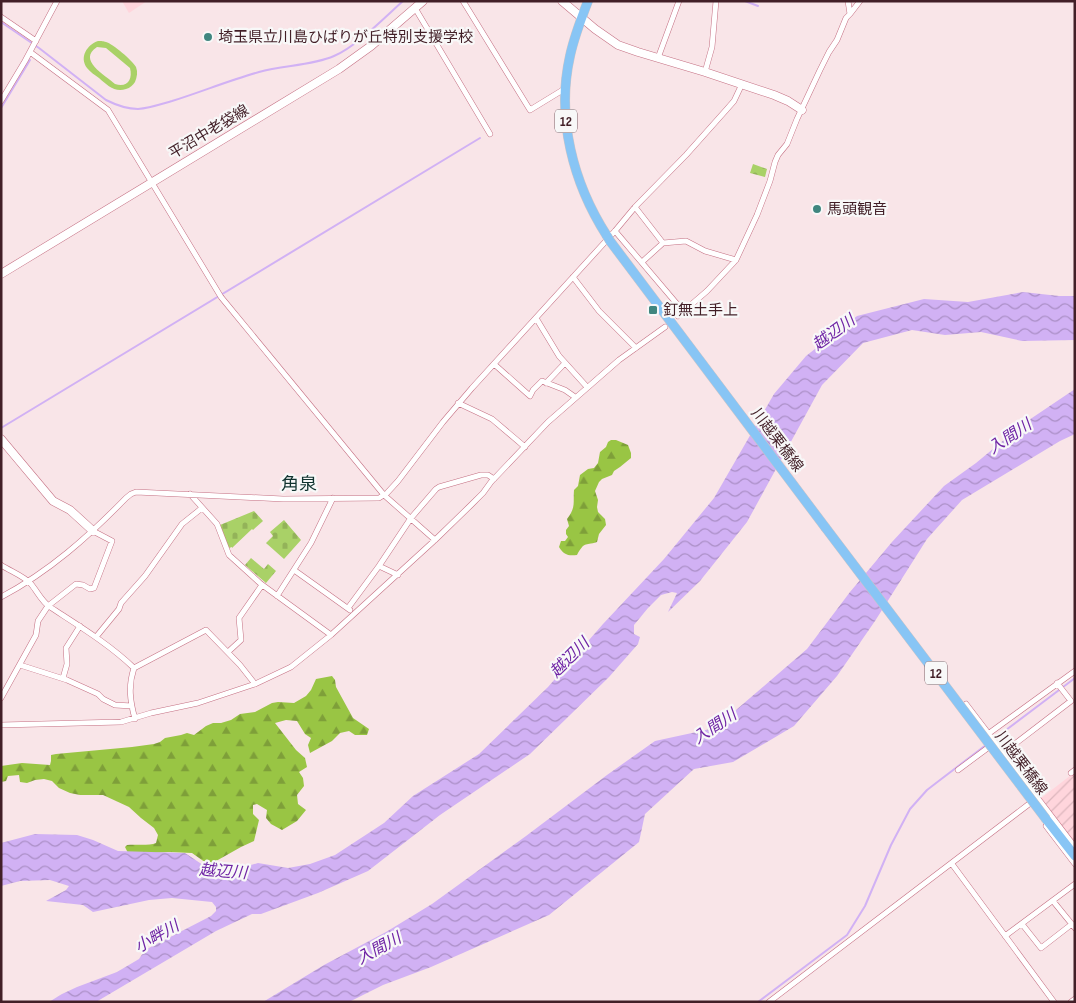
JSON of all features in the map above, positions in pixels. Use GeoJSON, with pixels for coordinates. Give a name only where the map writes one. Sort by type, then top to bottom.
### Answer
{"type":"FeatureCollection","features":[{"type":"Feature","properties":{"kind":"main road","name":"平沼中老袋線"},"geometry":{"type":"LineString","coordinates":[[1,274],[339,69],[371,46],[423,1]]}},
{"type":"Feature","properties":{"kind":"main road"},"geometry":{"type":"LineString","coordinates":[[562,1],[581,18],[618,45],[774,95],[802,110]]}},
{"type":"Feature","properties":{"kind":"main road","name":"川越栗橋線"},"geometry":{"type":"LineString","coordinates":[[588,1],[570,56],[566,88],[566,120],[571,156],[576,174],[589,204],[608,239],[1075,856]]}},
{"type":"Feature","properties":{"kind":"main road"},"geometry":{"type":"LineString","coordinates":[[1,439],[53,501],[70,510],[93,531]]}},
{"type":"Feature","properties":{"kind":"street"},"geometry":{"type":"LineString","coordinates":[[1,101],[57,1]]}},
{"type":"Feature","properties":{"kind":"street"},"geometry":{"type":"LineString","coordinates":[[463,1],[530,110],[566,88]]}},
{"type":"Feature","properties":{"kind":"street"},"geometry":{"type":"LineString","coordinates":[[658,58],[679,1]]}},
{"type":"Feature","properties":{"kind":"street"},"geometry":{"type":"LineString","coordinates":[[705,72],[712,47],[716,1]]}},
{"type":"Feature","properties":{"kind":"street"},"geometry":{"type":"LineString","coordinates":[[848,1],[850,14]]}},
{"type":"Feature","properties":{"kind":"street"},"geometry":{"type":"LineString","coordinates":[[678,316],[736,260],[770,182],[778,155],[787,144],[797,118],[829,52],[837,40],[846,18],[860,1]]}},
{"type":"Feature","properties":{"kind":"street"},"geometry":{"type":"LineString","coordinates":[[415,8],[490,134]]}},
{"type":"Feature","properties":{"kind":"street"},"geometry":{"type":"LineString","coordinates":[[1,17],[36,41]]}},
{"type":"Feature","properties":{"kind":"street"},"geometry":{"type":"LineString","coordinates":[[30,52],[108,110],[221,297],[384,495],[435,540]]}},
{"type":"Feature","properties":{"kind":"street"},"geometry":{"type":"LineString","coordinates":[[1,596],[29,582],[64,556],[131,494],[136,492],[283,499],[378,498],[384,495],[398,481],[458,403],[635,207],[734,101],[742,84]]}},
{"type":"Feature","properties":{"kind":"street"},"geometry":{"type":"LineString","coordinates":[[635,207],[663,243]]}},
{"type":"Feature","properties":{"kind":"street"},"geometry":{"type":"LineString","coordinates":[[615,231],[683,311]]}},
{"type":"Feature","properties":{"kind":"street"},"geometry":{"type":"LineString","coordinates":[[642,262],[663,243],[686,242],[705,251],[736,260]]}},
{"type":"Feature","properties":{"kind":"street"},"geometry":{"type":"LineString","coordinates":[[572,277],[599,310],[636,348]]}},
{"type":"Feature","properties":{"kind":"street"},"geometry":{"type":"LineString","coordinates":[[536,318],[559,356],[587,387]]}},
{"type":"Feature","properties":{"kind":"street"},"geometry":{"type":"LineString","coordinates":[[1,725],[121,722],[136,719],[151,713],[198,703],[255,684],[291,667],[355,614],[435,540],[471,505],[548,422],[575,397],[619,360],[665,327]]}},
{"type":"Feature","properties":{"kind":"street"},"geometry":{"type":"LineString","coordinates":[[546,383],[565,363]]}},
{"type":"Feature","properties":{"kind":"street"},"geometry":{"type":"LineString","coordinates":[[494,364],[530,396],[542,381],[575,397]]}},
{"type":"Feature","properties":{"kind":"street"},"geometry":{"type":"LineString","coordinates":[[458,403],[492,419],[524,447]]}},
{"type":"Feature","properties":{"kind":"street"},"geometry":{"type":"LineString","coordinates":[[348,608],[411,518],[439,487],[481,475],[488,475],[494,479]]}},
{"type":"Feature","properties":{"kind":"street"},"geometry":{"type":"LineString","coordinates":[[189,494],[217,524],[228,555],[262,585],[331,635]]}},
{"type":"Feature","properties":{"kind":"street"},"geometry":{"type":"LineString","coordinates":[[277,596],[311,543],[333,498]]}},
{"type":"Feature","properties":{"kind":"street"},"geometry":{"type":"LineString","coordinates":[[96,637],[145,576],[182,524],[202,508]]}},
{"type":"Feature","properties":{"kind":"street"},"geometry":{"type":"LineString","coordinates":[[1,698],[36,635],[38,621],[48,606],[76,584],[82,584],[90,589],[94,588],[112,541],[93,531]]}},
{"type":"Feature","properties":{"kind":"street"},"geometry":{"type":"LineString","coordinates":[[1,565],[29,582],[48,606],[96,637],[134,668]]}},
{"type":"Feature","properties":{"kind":"street"},"geometry":{"type":"LineString","coordinates":[[379,566],[398,575]]}},
{"type":"Feature","properties":{"kind":"street"},"geometry":{"type":"LineString","coordinates":[[294,570],[355,614]]}},
{"type":"Feature","properties":{"kind":"street"},"geometry":{"type":"LineString","coordinates":[[228,652],[241,640],[239,618],[262,585]]}},
{"type":"Feature","properties":{"kind":"street"},"geometry":{"type":"LineString","coordinates":[[64,678],[67,664],[66,648],[80,626]]}},
{"type":"Feature","properties":{"kind":"street"},"geometry":{"type":"LineString","coordinates":[[136,719],[130,688],[134,668],[206,630],[240,665],[255,684]]}},
{"type":"Feature","properties":{"kind":"street"},"geometry":{"type":"LineString","coordinates":[[20,665],[64,678],[98,694],[115,705],[132,706]]}},
{"type":"Feature","properties":{"kind":"street"},"geometry":{"type":"LineString","coordinates":[[988,734],[1075,671]]}},
{"type":"Feature","properties":{"kind":"street"},"geometry":{"type":"LineString","coordinates":[[1003,753],[1070,701],[1057,683]]}},
{"type":"Feature","properties":{"kind":"street"},"geometry":{"type":"LineString","coordinates":[[966,704],[1075,848]]}},
{"type":"Feature","properties":{"kind":"street"},"geometry":{"type":"LineString","coordinates":[[958,770],[995,742]]}},
{"type":"Feature","properties":{"kind":"street"},"geometry":{"type":"LineString","coordinates":[[1011,762],[1010,778],[1075,864]]}},
{"type":"Feature","properties":{"kind":"street"},"geometry":{"type":"LineString","coordinates":[[769,1002],[1029,804]]}},
{"type":"Feature","properties":{"kind":"street"},"geometry":{"type":"LineString","coordinates":[[952,864],[1054,1002]]}},
{"type":"Feature","properties":{"kind":"street"},"geometry":{"type":"LineString","coordinates":[[1005,936],[1075,884]]}},
{"type":"Feature","properties":{"kind":"street"},"geometry":{"type":"LineString","coordinates":[[1022,924],[1041,948],[1073,926],[1054,901]]}},
{"type":"Feature","properties":{"kind":"street"},"geometry":{"type":"LineString","coordinates":[[1071,1002],[1075,999]]}},
{"type":"Feature","properties":{"kind":"shaded area"},"geometry":{"type":"Polygon","coordinates":[[[122,1],[147,1],[129,13],[122,1]]]}},
{"type":"Feature","properties":{"kind":"shaded area"},"geometry":{"type":"Polygon","coordinates":[[[1075,772],[1075,845],[1040,799],[1075,772]]]}},
{"type":"Feature","properties":{"kind":"green space"},"geometry":{"type":"Polygon","coordinates":[[[101,41],[109,43],[134,64],[137,69],[137,75],[135,82],[131,86],[122,90],[115,89],[108,86],[88,69],[84,56],[88,48],[94,43],[101,41]],[[97,47],[90,57],[91,62],[115,84],[126,84],[131,76],[130,68],[106,48],[97,47]]]}},
{"type":"Feature","properties":{"kind":"green space"},"geometry":{"type":"Polygon","coordinates":[[[753,164],[767,169],[765,177],[750,173],[753,164]]]}},
{"type":"Feature","properties":{"kind":"green space"},"geometry":{"type":"Polygon","coordinates":[[[611,440],[628,445],[631,458],[614,471],[612,475],[602,479],[595,491],[598,500],[598,512],[605,519],[606,525],[599,534],[597,542],[583,546],[577,555],[566,554],[559,547],[561,541],[565,541],[568,537],[566,534],[569,526],[567,519],[573,508],[574,490],[578,486],[580,475],[588,469],[594,468],[598,463],[600,452],[611,440]]]}},
{"type":"Feature","properties":{"kind":"green space"},"geometry":{"type":"Polygon","coordinates":[[[254,511],[263,521],[232,548],[229,548],[220,525],[254,511]]]}},
{"type":"Feature","properties":{"kind":"green space"},"geometry":{"type":"Polygon","coordinates":[[[284,520],[301,540],[284,559],[266,543],[273,536],[270,532],[284,520]]]}},
{"type":"Feature","properties":{"kind":"green space"},"geometry":{"type":"Polygon","coordinates":[[[251,558],[264,569],[268,564],[276,571],[266,583],[245,565],[251,558]]]}},
{"type":"Feature","properties":{"kind":"green space"},"geometry":{"type":"Polygon","coordinates":[[[332,676],[353,718],[369,729],[367,735],[355,735],[349,731],[340,733],[332,741],[310,753],[308,745],[311,738],[305,734],[297,721],[286,720],[275,723],[296,750],[305,758],[307,767],[299,772],[303,778],[304,786],[297,795],[298,804],[306,810],[297,821],[282,830],[271,824],[266,818],[267,810],[257,804],[253,805],[253,814],[259,820],[254,841],[209,865],[192,853],[168,852],[129,855],[125,847],[127,845],[156,843],[158,835],[154,828],[129,807],[103,795],[70,793],[59,788],[52,781],[44,779],[27,783],[20,782],[19,775],[8,776],[6,781],[1,782],[1,766],[22,763],[50,765],[51,755],[154,744],[165,738],[187,733],[194,735],[213,723],[221,723],[231,720],[240,714],[255,712],[272,703],[294,703],[306,696],[316,679],[332,676]]]}},
{"type":"Feature","properties":{"kind":"water"},"geometry":{"type":"Polygon","coordinates":[[[1023,292],[1075,296],[1075,340],[1022,341],[981,332],[945,335],[912,330],[863,343],[822,385],[747,522],[700,581],[668,612],[677,593],[672,592],[661,595],[648,608],[634,625],[634,634],[640,637],[638,644],[609,677],[530,754],[440,815],[368,871],[318,893],[261,914],[252,914],[216,931],[96,1002],[49,1002],[77,987],[117,972],[139,959],[145,950],[211,916],[216,911],[216,907],[212,902],[172,898],[149,900],[93,912],[83,905],[46,901],[66,890],[69,886],[50,880],[20,881],[1,886],[1,843],[35,834],[77,835],[118,851],[185,853],[215,873],[235,871],[258,863],[288,868],[310,864],[335,855],[384,823],[413,796],[479,754],[548,687],[603,624],[664,559],[714,498],[774,394],[806,356],[857,316],[924,299],[968,302],[1023,292]]]}},
{"type":"Feature","properties":{"kind":"water","name":"入間川"},"geometry":{"type":"Polygon","coordinates":[[[1075,389],[1075,434],[1060,441],[962,500],[927,539],[875,621],[837,676],[794,726],[733,762],[694,769],[645,814],[639,842],[549,915],[431,967],[383,985],[349,1002],[263,1002],[432,904],[655,741],[715,728],[807,649],[850,592],[892,542],[944,486],[976,463],[1023,424],[1075,389]]]}},
{"type":"Feature","properties":{"kind":"waterway"},"geometry":{"type":"LineString","coordinates":[[1,22],[39,48],[106,100],[121,106],[138,109],[172,101],[259,72],[316,62],[334,56],[361,39],[403,1]]}},
{"type":"Feature","properties":{"kind":"waterway"},"geometry":{"type":"LineString","coordinates":[[745,1],[758,6]]}},
{"type":"Feature","properties":{"kind":"waterway"},"geometry":{"type":"LineString","coordinates":[[1,108],[30,60]]}},
{"type":"Feature","properties":{"kind":"waterway"},"geometry":{"type":"LineString","coordinates":[[1,428],[480,138]]}},
{"type":"Feature","properties":{"kind":"waterway"},"geometry":{"type":"LineString","coordinates":[[994,739],[1075,678]]}},
{"type":"Feature","properties":{"kind":"waterway"},"geometry":{"type":"LineString","coordinates":[[758,1002],[847,935],[865,906],[891,845],[910,809],[927,790],[986,745]]}},
{"type":"Feature","properties":{"kind":"place","name":"埼玉県立川島ひばりが丘特別支援学校"},"geometry":{"type":"Point","coordinates":[208,37]}},
{"type":"Feature","properties":{"kind":"place","name":"馬頭観音"},"geometry":{"type":"Point","coordinates":[817,209]}},
{"type":"Feature","properties":{"kind":"place","name":"釘無土手上"},"geometry":{"type":"Point","coordinates":[653,310]}},
{"type":"Feature","properties":{"kind":"district","name":"角泉"},"geometry":{"type":"Point","coordinates":[299,484]}},
{"type":"Feature","properties":{"kind":"water label","name":"越辺川"},"geometry":{"type":"Point","coordinates":[834,333]}},
{"type":"Feature","properties":{"kind":"water label","name":"越辺川"},"geometry":{"type":"Point","coordinates":[570,658]}},
{"type":"Feature","properties":{"kind":"water label","name":"越辺川"},"geometry":{"type":"Point","coordinates":[223,872]}},
{"type":"Feature","properties":{"kind":"water label","name":"小畔川"},"geometry":{"type":"Point","coordinates":[157,937]}}]}
